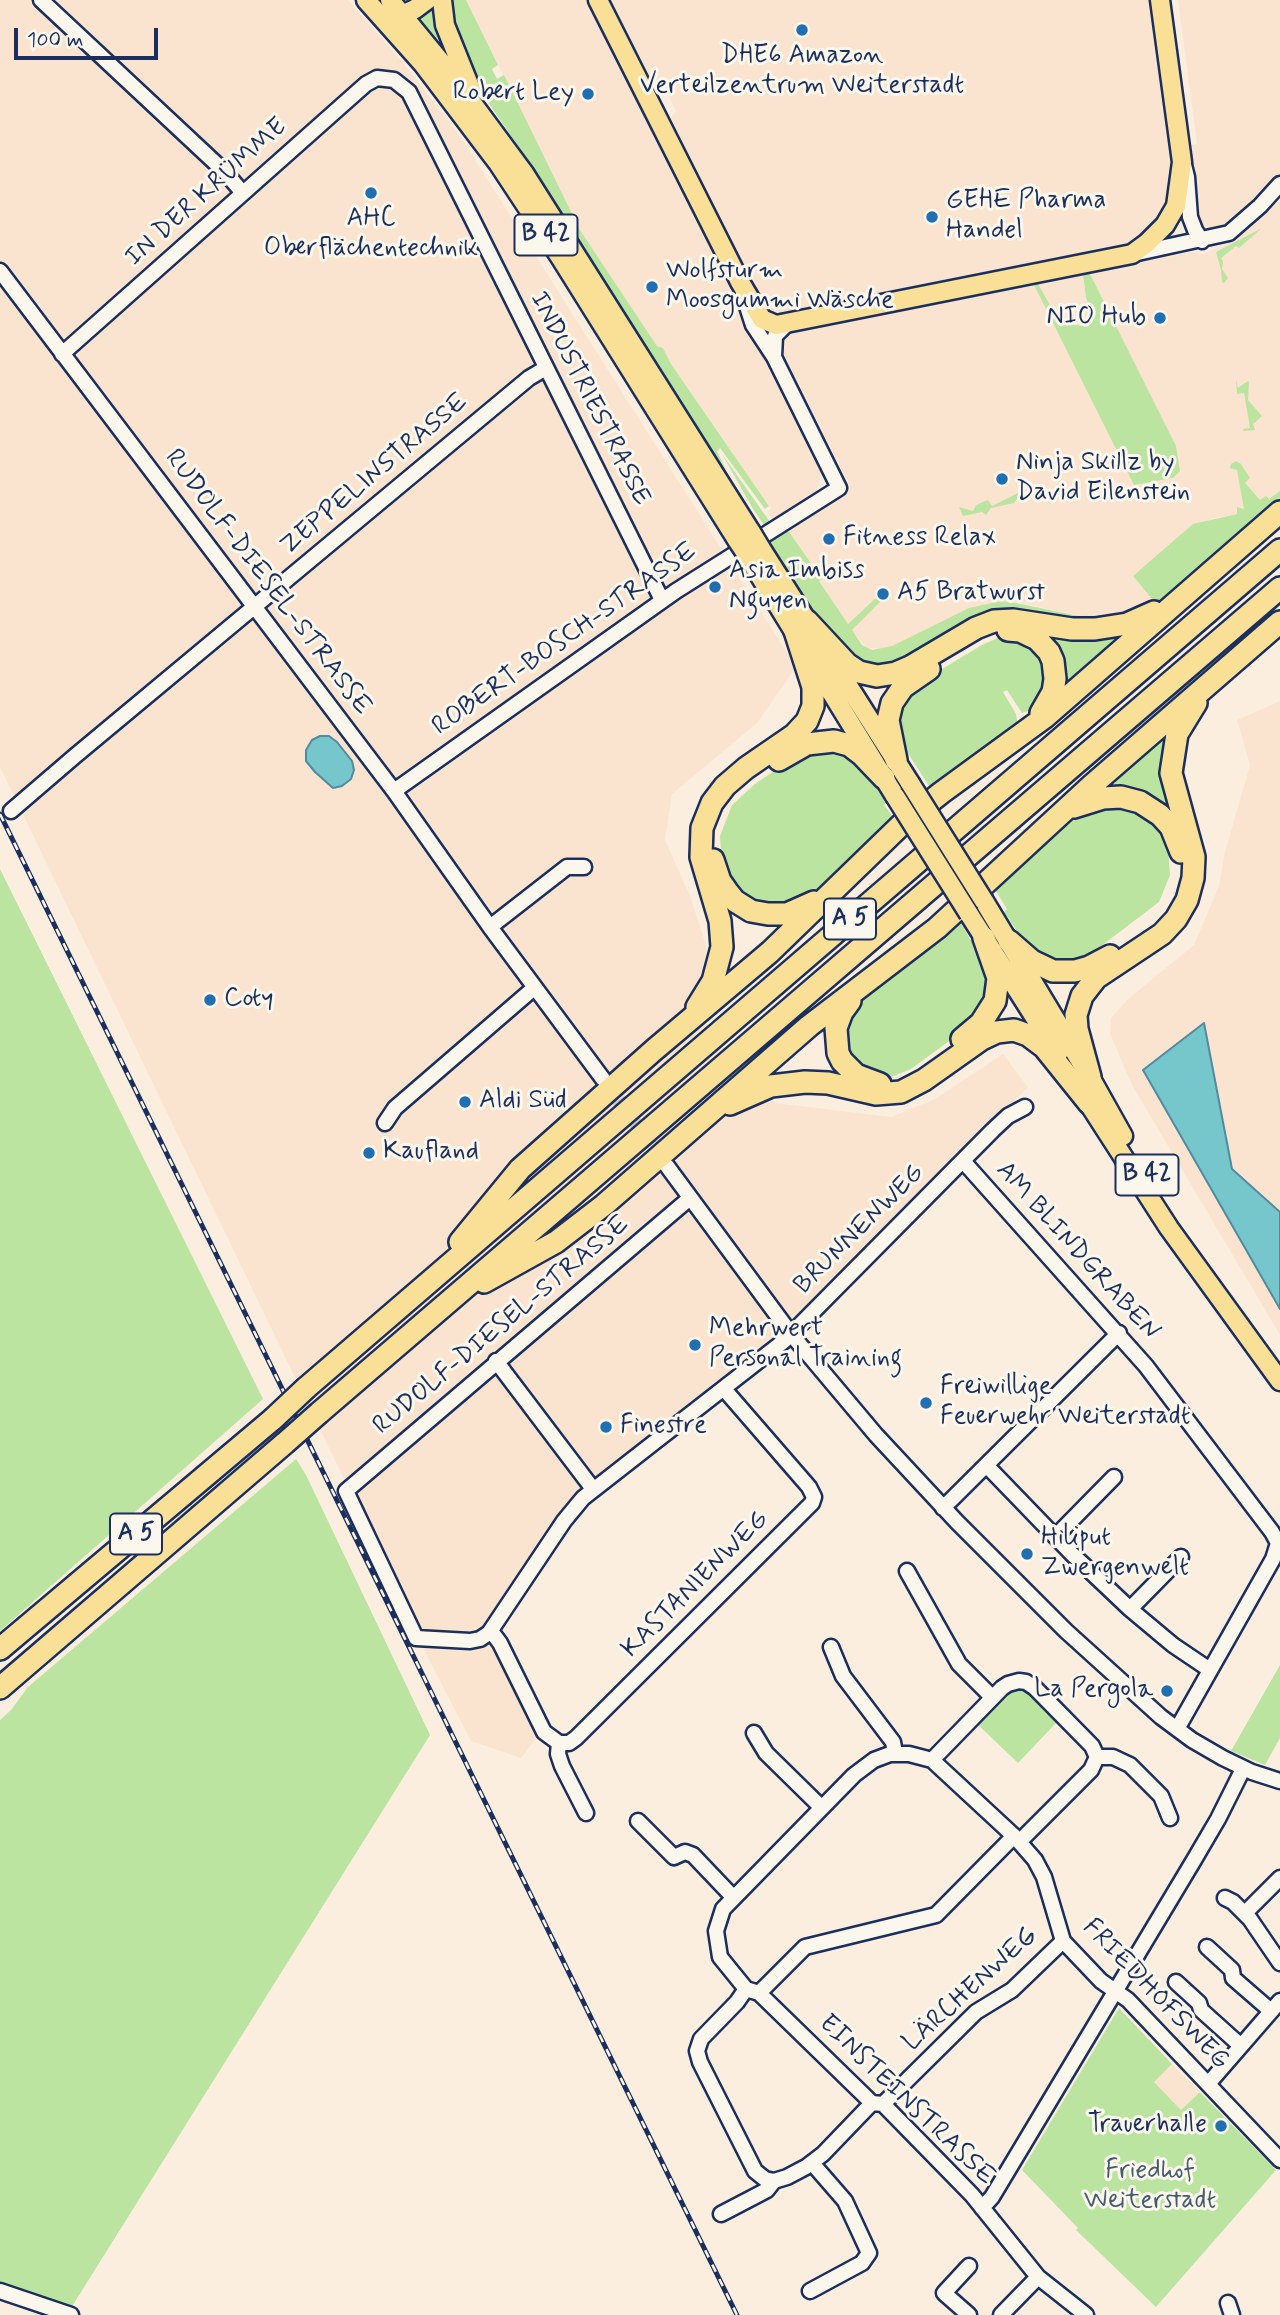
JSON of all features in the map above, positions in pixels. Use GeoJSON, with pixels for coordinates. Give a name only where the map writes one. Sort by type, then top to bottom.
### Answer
{"type":"FeatureCollection","features":[{"type":"Feature","properties":{"kind":"highway"},"geometry":{"type":"LineString","coordinates":[[892,778],[849,745],[834,741],[807,744],[790,753],[739,787],[724,803],[715,822],[712,844],[716,873],[735,901],[751,911],[777,915],[797,911],[845,881],[910,818],[1045,717],[1280,512]]}},
{"type":"Feature","properties":{"kind":"highway","name":"A 5"},"geometry":{"type":"LineString","coordinates":[[0,1649],[273,1419],[1280,550]]}},
{"type":"Feature","properties":{"kind":"highway"},"geometry":{"type":"LineString","coordinates":[[801,626],[855,669],[869,675],[888,675],[910,667],[976,628],[994,621],[1013,620],[1072,629],[1112,627],[1146,616],[1194,585]]}},
{"type":"Feature","properties":{"kind":"highway","name":"A 5"},"geometry":{"type":"LineString","coordinates":[[0,1688],[1280,588]]}},
{"type":"Feature","properties":{"kind":"highway"},"geometry":{"type":"LineString","coordinates":[[451,1299],[556,1242],[809,1026],[937,928],[1057,817],[1280,622]]}},
{"type":"Feature","properties":{"kind":"highway","name":"A 5"},"geometry":{"type":"LineString","coordinates":[[654,1050],[705,997],[720,960],[720,921],[701,857],[702,828],[707,812],[725,786],[801,728],[813,706],[811,678],[801,626]]}},
{"type":"Feature","properties":{"kind":"highway"},"geometry":{"type":"LineString","coordinates":[[892,778],[888,720],[892,703],[903,687],[982,638],[999,632],[1020,631],[1037,639],[1049,652],[1055,670],[1055,685],[1051,699],[1041,712],[1004,746]]}},
{"type":"Feature","properties":{"kind":"highway"},"geometry":{"type":"LineString","coordinates":[[1090,1077],[1077,1030],[1076,1015],[1082,996],[1097,978],[1162,934],[1176,919],[1187,900],[1193,878],[1194,857],[1176,799],[1171,773],[1173,749],[1177,734],[1190,710],[1223,671]]}},
{"type":"Feature","properties":{"kind":"highway"},"geometry":{"type":"LineString","coordinates":[[1009,941],[1042,967],[1053,971],[1075,971],[1103,960],[1136,940],[1169,912],[1179,894],[1183,857],[1178,842],[1171,827],[1160,815],[1140,802],[1121,797],[1103,797],[1078,805],[1057,817]]}},
{"type":"Feature","properties":{"kind":"highway","name":"A 5"},"geometry":{"type":"LineString","coordinates":[[421,1289],[520,1169],[654,1050],[761,960],[845,881]]}},
{"type":"Feature","properties":{"kind":"highway"},"geometry":{"type":"LineString","coordinates":[[886,967],[846,1005],[838,1020],[835,1037],[838,1053],[849,1069],[856,1075],[876,1083],[898,1082],[912,1075],[975,1029],[986,1017],[995,1001],[998,978],[984,938]]}},
{"type":"Feature","properties":{"kind":"highway"},"geometry":{"type":"LineString","coordinates":[[682,1136],[725,1107],[771,1086],[805,1082],[828,1083],[876,1094],[901,1091],[924,1080],[982,1039],[1005,1031],[1022,1032],[1040,1042],[1089,1103]]}},
{"type":"Feature","properties":{"kind":"highway"},"geometry":{"type":"LineString","coordinates":[[0,1695],[23,1668]]}},
{"type":"Feature","properties":{"kind":"main road","name":"B 42"},"geometry":{"type":"LineString","coordinates":[[366,0],[396,9],[483,116],[576,252],[752,541],[969,914],[1169,1228],[1280,1381]]}},
{"type":"Feature","properties":{"kind":"main road"},"geometry":{"type":"LineString","coordinates":[[396,9],[427,0]]}},
{"type":"Feature","properties":{"kind":"main road"},"geometry":{"type":"LineString","coordinates":[[442,0],[442,14],[452,44],[483,116]]}},
{"type":"Feature","properties":{"kind":"main road"},"geometry":{"type":"LineString","coordinates":[[600,0],[740,282],[762,319],[771,325],[1132,254],[1155,237],[1169,220],[1178,199],[1182,162],[1160,0]]}},
{"type":"Feature","properties":{"kind":"main road","name":"B 42"},"geometry":{"type":"LineString","coordinates":[[396,9],[450,98],[511,183],[752,541]]}},
{"type":"Feature","properties":{"kind":"main road","name":"B 42"},"geometry":{"type":"LineString","coordinates":[[892,778],[910,783],[1009,941],[1130,1149],[1177,1222],[1256,1333],[1280,1362]]}},
{"type":"Feature","properties":{"kind":"street"},"geometry":{"type":"LineString","coordinates":[[41,0],[224,171],[243,193]]}},
{"type":"Feature","properties":{"kind":"street","name":"IN DER KRÜMME"},"geometry":{"type":"LineString","coordinates":[[62,354],[366,84],[377,78],[388,78]]}},
{"type":"Feature","properties":{"kind":"street","name":"INDUSTRIESTRASSE"},"geometry":{"type":"LineString","coordinates":[[388,78],[400,83],[409,92],[662,600]]}},
{"type":"Feature","properties":{"kind":"street"},"geometry":{"type":"LineString","coordinates":[[1182,162],[1187,177],[1190,217],[1202,241]]}},
{"type":"Feature","properties":{"kind":"street"},"geometry":{"type":"LineString","coordinates":[[1132,254],[1202,241],[1232,231],[1280,184]]}},
{"type":"Feature","properties":{"kind":"street","name":"RUDOLF-DIESEL-STRASSE"},"geometry":{"type":"LineString","coordinates":[[0,271],[394,791],[534,988],[603,1079]]}},
{"type":"Feature","properties":{"kind":"street"},"geometry":{"type":"LineString","coordinates":[[740,282],[750,319],[774,357]]}},
{"type":"Feature","properties":{"kind":"street"},"geometry":{"type":"LineString","coordinates":[[774,357],[775,336],[788,323]]}},
{"type":"Feature","properties":{"kind":"street","name":"ROBERT-BOSCH-STRASSE"},"geometry":{"type":"LineString","coordinates":[[394,791],[662,600],[839,488],[774,357]]}},
{"type":"Feature","properties":{"kind":"street","name":"ZEPPELINSTRASSE"},"geometry":{"type":"LineString","coordinates":[[11,811],[526,381],[546,368]]}},
{"type":"Feature","properties":{"kind":"street"},"geometry":{"type":"LineString","coordinates":[[490,927],[567,867],[584,867]]}},
{"type":"Feature","properties":{"kind":"street"},"geometry":{"type":"LineString","coordinates":[[385,1123],[396,1108],[534,988]]}},
{"type":"Feature","properties":{"kind":"street","name":"BRUNNENWEG"},"geometry":{"type":"LineString","coordinates":[[491,1631],[569,1513],[593,1489],[791,1334],[1005,1119],[1025,1107]]}},
{"type":"Feature","properties":{"kind":"street","name":"AM BLINDGRABEN"},"geometry":{"type":"LineString","coordinates":[[963,1161],[1119,1334],[1160,1384],[1272,1532],[1278,1544],[1276,1555],[1177,1729]]}},
{"type":"Feature","properties":{"kind":"street"},"geometry":{"type":"LineString","coordinates":[[667,1166],[791,1334],[876,1436],[943,1508],[1143,1703],[1208,1750],[1243,1769],[1280,1781]]}},
{"type":"Feature","properties":{"kind":"street","name":"RUDOLF-DIESEL-STRASSE"},"geometry":{"type":"LineString","coordinates":[[491,1631],[480,1639],[470,1641],[416,1638],[346,1491],[690,1198]]}},
{"type":"Feature","properties":{"kind":"street"},"geometry":{"type":"LineString","coordinates":[[943,1508],[1119,1334]]}},
{"type":"Feature","properties":{"kind":"street"},"geometry":{"type":"LineString","coordinates":[[496,1361],[593,1489]]}},
{"type":"Feature","properties":{"kind":"street","name":"KASTANIENWEG"},"geometry":{"type":"LineString","coordinates":[[559,1744],[566,1744],[576,1738],[812,1503],[813,1494],[809,1487],[724,1389]]}},
{"type":"Feature","properties":{"kind":"street"},"geometry":{"type":"LineString","coordinates":[[987,1466],[1130,1609],[1173,1645],[1210,1670]]}},
{"type":"Feature","properties":{"kind":"street"},"geometry":{"type":"LineString","coordinates":[[1056,1536],[1114,1478]]}},
{"type":"Feature","properties":{"kind":"street"},"geometry":{"type":"LineString","coordinates":[[1130,1609],[1181,1557]]}},
{"type":"Feature","properties":{"kind":"street"},"geometry":{"type":"LineString","coordinates":[[907,1571],[959,1664],[992,1697]]}},
{"type":"Feature","properties":{"kind":"street"},"geometry":{"type":"LineString","coordinates":[[491,1631],[500,1643],[544,1732],[559,1744],[558,1754],[562,1766],[586,1813]]}},
{"type":"Feature","properties":{"kind":"street"},"geometry":{"type":"LineString","coordinates":[[774,2181],[761,2176],[751,2166],[698,2056],[697,2047],[701,2039],[737,2002],[808,1946],[934,1916],[1091,1770],[1097,1757],[1092,1746],[1030,1684],[1019,1681],[1008,1684],[992,1697],[932,1760],[895,1754],[893,1742],[843,1676],[831,1647]]}},
{"type":"Feature","properties":{"kind":"street"},"geometry":{"type":"LineString","coordinates":[[754,1733],[766,1753],[821,1807]]}},
{"type":"Feature","properties":{"kind":"street","name":"EINSTEINSTRASSE"},"geometry":{"type":"LineString","coordinates":[[895,1754],[883,1756],[847,1781],[733,1896],[718,1919],[716,1945],[723,1963],[877,2104],[982,2208],[1038,2277],[1086,2315]]}},
{"type":"Feature","properties":{"kind":"street"},"geometry":{"type":"LineString","coordinates":[[1097,1757],[1113,1757],[1130,1765],[1161,1796],[1170,1818]]}},
{"type":"Feature","properties":{"kind":"street","name":"FRIEDHOFSWEG"},"geometry":{"type":"LineString","coordinates":[[932,1760],[1017,1839],[1042,1872],[1063,1941],[1101,1981],[1128,2000],[1280,2159]]}},
{"type":"Feature","properties":{"kind":"street"},"geometry":{"type":"LineString","coordinates":[[982,2208],[992,2197],[1116,1991],[1218,1819],[1243,1769]]}},
{"type":"Feature","properties":{"kind":"street"},"geometry":{"type":"LineString","coordinates":[[638,1821],[674,1857],[685,1852],[693,1855],[733,1896]]}},
{"type":"Feature","properties":{"kind":"street"},"geometry":{"type":"LineString","coordinates":[[1245,1913],[1280,1878]]}},
{"type":"Feature","properties":{"kind":"street"},"geometry":{"type":"LineString","coordinates":[[1226,1898],[1245,1913],[1280,1963]]}},
{"type":"Feature","properties":{"kind":"street","name":"LÄRCHENWEG"},"geometry":{"type":"LineString","coordinates":[[721,2214],[768,2190],[774,2181],[787,2178],[812,2163],[976,2012],[1012,1990],[1063,1941]]}},
{"type":"Feature","properties":{"kind":"street"},"geometry":{"type":"LineString","coordinates":[[1207,1947],[1232,1970],[1233,1978],[1276,2006],[1208,2084]]}},
{"type":"Feature","properties":{"kind":"street"},"geometry":{"type":"LineString","coordinates":[[1176,1982],[1199,2003],[1201,2010],[1241,2046]]}},
{"type":"Feature","properties":{"kind":"street"},"geometry":{"type":"LineString","coordinates":[[810,2291],[862,2263],[869,2253],[841,2196],[812,2163]]}},
{"type":"Feature","properties":{"kind":"street"},"geometry":{"type":"LineString","coordinates":[[969,2266],[944,2293],[969,2315]]}},
{"type":"Feature","properties":{"kind":"street"},"geometry":{"type":"LineString","coordinates":[[1000,2315],[1038,2277]]}},
{"type":"Feature","properties":{"kind":"street"},"geometry":{"type":"LineString","coordinates":[[0,2291],[71,2315]]}},
{"type":"Feature","properties":{"kind":"shaded area"},"geometry":{"type":"Polygon","coordinates":[[[0,0],[348,0],[404,64],[458,133],[796,667],[757,723],[672,794],[665,840],[690,896],[707,948],[698,984],[686,1007],[776,1103],[891,1117],[935,1099],[1003,1054],[1028,1087],[797,1323],[605,1476],[493,1622],[473,1636],[418,1632],[0,767],[0,0]],[[337,742],[306,761],[352,761],[337,742]]]}},
{"type":"Feature","properties":{"kind":"shaded area"},"geometry":{"type":"Polygon","coordinates":[[[466,0],[588,0],[710,244],[745,308],[746,323],[821,473],[816,494],[773,520],[767,512],[771,508],[671,364],[663,348],[657,346],[580,230],[466,0]]]}},
{"type":"Feature","properties":{"kind":"shaded area"},"geometry":{"type":"Polygon","coordinates":[[[610,0],[1151,0],[1173,174],[1173,189],[1164,217],[1133,245],[1104,253],[1098,251],[1097,254],[882,297],[873,291],[851,296],[847,303],[774,316],[763,307],[678,136],[680,135],[671,118],[676,111],[666,90],[656,92],[610,0]]]}},
{"type":"Feature","properties":{"kind":"shaded area"},"geometry":{"type":"Polygon","coordinates":[[[1178,0],[1280,0],[1280,491],[1248,514],[1237,508],[1237,514],[1210,519],[1133,576],[1153,600],[1137,607],[1114,614],[1079,616],[1001,601],[886,649],[866,648],[848,625],[787,529],[851,488],[781,349],[780,340],[787,332],[794,330],[1197,251],[1200,255],[1229,243],[1221,226],[1201,227],[1191,145],[1197,144],[1178,0]]]}},
{"type":"Feature","properties":{"kind":"shaded area"},"geometry":{"type":"Polygon","coordinates":[[[1280,701],[1280,1335],[1132,1085],[1110,1034],[1111,1018],[1128,999],[1194,945],[1219,886],[1225,852],[1250,765],[1237,720],[1280,701]]]}},
{"type":"Feature","properties":{"kind":"shaded area"},"geometry":{"type":"Polygon","coordinates":[[[483,1641],[497,1644],[541,1732],[521,1758],[471,1741],[422,1646],[476,1644],[483,1641]]]}},
{"type":"Feature","properties":{"kind":"shaded area"},"geometry":{"type":"Polygon","coordinates":[[[1172,2064],[1200,2092],[1181,2110],[1153,2082],[1172,2064]]]}},
{"type":"Feature","properties":{"kind":"green space"},"geometry":{"type":"Polygon","coordinates":[[[439,0],[455,64],[413,14],[439,0]]]}},
{"type":"Feature","properties":{"kind":"green space"},"geometry":{"type":"Polygon","coordinates":[[[448,0],[466,0],[498,65],[492,69],[497,79],[504,75],[580,230],[769,506],[765,509],[720,448],[717,451],[734,487],[555,201],[480,90],[472,76],[447,5],[448,0]]]}},
{"type":"Feature","properties":{"kind":"green space"},"geometry":{"type":"Polygon","coordinates":[[[1262,228],[1239,248],[1236,246],[1221,258],[1222,269],[1228,278],[1222,282],[1216,252],[1262,228]]]}},
{"type":"Feature","properties":{"kind":"green space"},"geometry":{"type":"Polygon","coordinates":[[[1089,272],[1176,446],[1180,471],[1173,478],[1134,485],[1033,283],[1037,282],[1057,318],[1070,318],[1074,325],[1083,326],[1088,323],[1092,314],[1086,298],[1083,273],[1089,272]]]}},
{"type":"Feature","properties":{"kind":"green space"},"geometry":{"type":"Polygon","coordinates":[[[1236,380],[1238,388],[1249,382],[1248,400],[1262,416],[1253,424],[1255,430],[1243,429],[1250,428],[1244,393],[1237,394],[1236,380]]]}},
{"type":"Feature","properties":{"kind":"green space"},"geometry":{"type":"Polygon","coordinates":[[[722,454],[770,522],[764,525],[722,454]]]}},
{"type":"Feature","properties":{"kind":"green space"},"geometry":{"type":"Polygon","coordinates":[[[1236,461],[1250,478],[1245,483],[1260,500],[1266,496],[1269,499],[1280,491],[1280,504],[1152,607],[1110,623],[1017,614],[907,661],[870,669],[839,650],[769,541],[787,529],[822,579],[819,581],[848,624],[878,596],[882,600],[852,630],[862,645],[872,650],[892,646],[969,608],[1001,601],[1079,616],[1111,615],[1152,599],[1133,576],[1193,524],[1237,514],[1237,507],[1244,509],[1237,470],[1230,468],[1236,461]]]}},
{"type":"Feature","properties":{"kind":"green space"},"geometry":{"type":"Polygon","coordinates":[[[1018,493],[1014,503],[991,508],[986,515],[982,512],[963,516],[959,507],[973,511],[976,505],[988,500],[992,506],[1018,493]]]}},
{"type":"Feature","properties":{"kind":"green space"},"geometry":{"type":"Polygon","coordinates":[[[1144,622],[1057,698],[1039,634],[1144,622]]]}},
{"type":"Feature","properties":{"kind":"green space"},"geometry":{"type":"Polygon","coordinates":[[[1002,636],[1016,636],[1041,655],[1047,675],[1045,693],[1034,709],[1022,713],[1007,690],[1003,692],[1016,714],[1018,726],[931,789],[902,744],[895,718],[912,687],[1002,636]]]}},
{"type":"Feature","properties":{"kind":"green space"},"geometry":{"type":"Polygon","coordinates":[[[1173,726],[1178,820],[1098,790],[1173,726]]]}},
{"type":"Feature","properties":{"kind":"green space"},"geometry":{"type":"Polygon","coordinates":[[[829,747],[858,761],[887,801],[884,805],[895,819],[874,842],[823,886],[783,904],[748,901],[733,887],[722,865],[720,836],[732,805],[755,784],[793,758],[829,747]]]}},
{"type":"Feature","properties":{"kind":"green space"},"geometry":{"type":"Polygon","coordinates":[[[1131,805],[1150,817],[1167,838],[1170,875],[1159,902],[1088,956],[1070,962],[1052,963],[1029,948],[1004,912],[1007,909],[994,888],[1064,823],[1086,810],[1131,805]]]}},
{"type":"Feature","properties":{"kind":"green space"},"geometry":{"type":"Polygon","coordinates":[[[0,869],[263,1399],[0,1631],[0,869]]]}},
{"type":"Feature","properties":{"kind":"green space"},"geometry":{"type":"Polygon","coordinates":[[[960,922],[982,952],[993,983],[975,1022],[911,1069],[891,1077],[873,1077],[844,1051],[849,1012],[866,993],[960,922]]]}},
{"type":"Feature","properties":{"kind":"green space"},"geometry":{"type":"Polygon","coordinates":[[[296,1459],[430,1735],[71,2308],[0,2284],[0,1720],[28,1687],[296,1459]]]}},
{"type":"Feature","properties":{"kind":"green space"},"geometry":{"type":"Polygon","coordinates":[[[1280,1665],[1280,1738],[1265,1765],[1231,1751],[1280,1665]]]}},
{"type":"Feature","properties":{"kind":"green space"},"geometry":{"type":"Polygon","coordinates":[[[1015,1686],[1025,1690],[1058,1721],[1018,1763],[974,1721],[1004,1689],[1015,1686]]]}},
{"type":"Feature","properties":{"kind":"green space","name":"Friedhof Weiterstadt"},"geometry":{"type":"Polygon","coordinates":[[[1119,2008],[1172,2064],[1154,2082],[1181,2110],[1200,2092],[1276,2170],[1156,2307],[1076,2230],[1078,2228],[1022,2170],[1119,2008]]]}},
{"type":"Feature","properties":{"kind":"water"},"geometry":{"type":"Polygon","coordinates":[[[329,736],[337,742],[352,761],[354,770],[351,779],[342,786],[333,788],[306,761],[306,750],[312,740],[329,736]]]}},
{"type":"Feature","properties":{"kind":"water"},"geometry":{"type":"Polygon","coordinates":[[[1204,1023],[1232,1169],[1280,1212],[1280,1309],[1143,1070],[1204,1023]]]}},
{"type":"Feature","properties":{"kind":"tunnel"},"geometry":{"type":"LineString","coordinates":[[606,1083],[664,1162]]}},
{"type":"Feature","properties":{"kind":"railway"},"geometry":{"type":"LineString","coordinates":[[0,814],[737,2315]]}},
{"type":"Feature","properties":{"kind":"place","name":"DHE6 Amazon Verteilzentrum Weiterstadt"},"geometry":{"type":"Point","coordinates":[802,30]}},
{"type":"Feature","properties":{"kind":"place","name":"Robert Ley"},"geometry":{"type":"Point","coordinates":[588,94]}},
{"type":"Feature","properties":{"kind":"place","name":"AHC Oberflächentechnik"},"geometry":{"type":"Point","coordinates":[371,193]}},
{"type":"Feature","properties":{"kind":"place","name":"GEHE Pharma Handel"},"geometry":{"type":"Point","coordinates":[932,217]}},
{"type":"Feature","properties":{"kind":"place","name":"Wolfsturm Moosgummi Wäsche"},"geometry":{"type":"Point","coordinates":[652,287]}},
{"type":"Feature","properties":{"kind":"place","name":"NIO Hub"},"geometry":{"type":"Point","coordinates":[1160,318]}},
{"type":"Feature","properties":{"kind":"place","name":"Ninja Skillz by David Eilenstein"},"geometry":{"type":"Point","coordinates":[1002,479]}},
{"type":"Feature","properties":{"kind":"place","name":"Fitness Relax"},"geometry":{"type":"Point","coordinates":[829,539]}},
{"type":"Feature","properties":{"kind":"place","name":"Asia Imbiss Nguyen"},"geometry":{"type":"Point","coordinates":[715,587]}},
{"type":"Feature","properties":{"kind":"place","name":"A5 Bratwurst"},"geometry":{"type":"Point","coordinates":[883,594]}},
{"type":"Feature","properties":{"kind":"place","name":"Coty"},"geometry":{"type":"Point","coordinates":[210,1000]}},
{"type":"Feature","properties":{"kind":"place","name":"Aldi Süd"},"geometry":{"type":"Point","coordinates":[465,1102]}},
{"type":"Feature","properties":{"kind":"place","name":"Kaufland"},"geometry":{"type":"Point","coordinates":[369,1153]}},
{"type":"Feature","properties":{"kind":"place","name":"Mehrwert Personal Training"},"geometry":{"type":"Point","coordinates":[695,1345]}},
{"type":"Feature","properties":{"kind":"place","name":"Freiwillige Feuerwehr Weiterstadt"},"geometry":{"type":"Point","coordinates":[926,1403]}},
{"type":"Feature","properties":{"kind":"place","name":"Finestre"},"geometry":{"type":"Point","coordinates":[606,1427]}},
{"type":"Feature","properties":{"kind":"place","name":"Hiliput Zwergenwelt"},"geometry":{"type":"Point","coordinates":[1027,1554]}},
{"type":"Feature","properties":{"kind":"place","name":"La Pergola"},"geometry":{"type":"Point","coordinates":[1167,1691]}},
{"type":"Feature","properties":{"kind":"place","name":"Trauerhalle"},"geometry":{"type":"Point","coordinates":[1221,2126]}}]}
